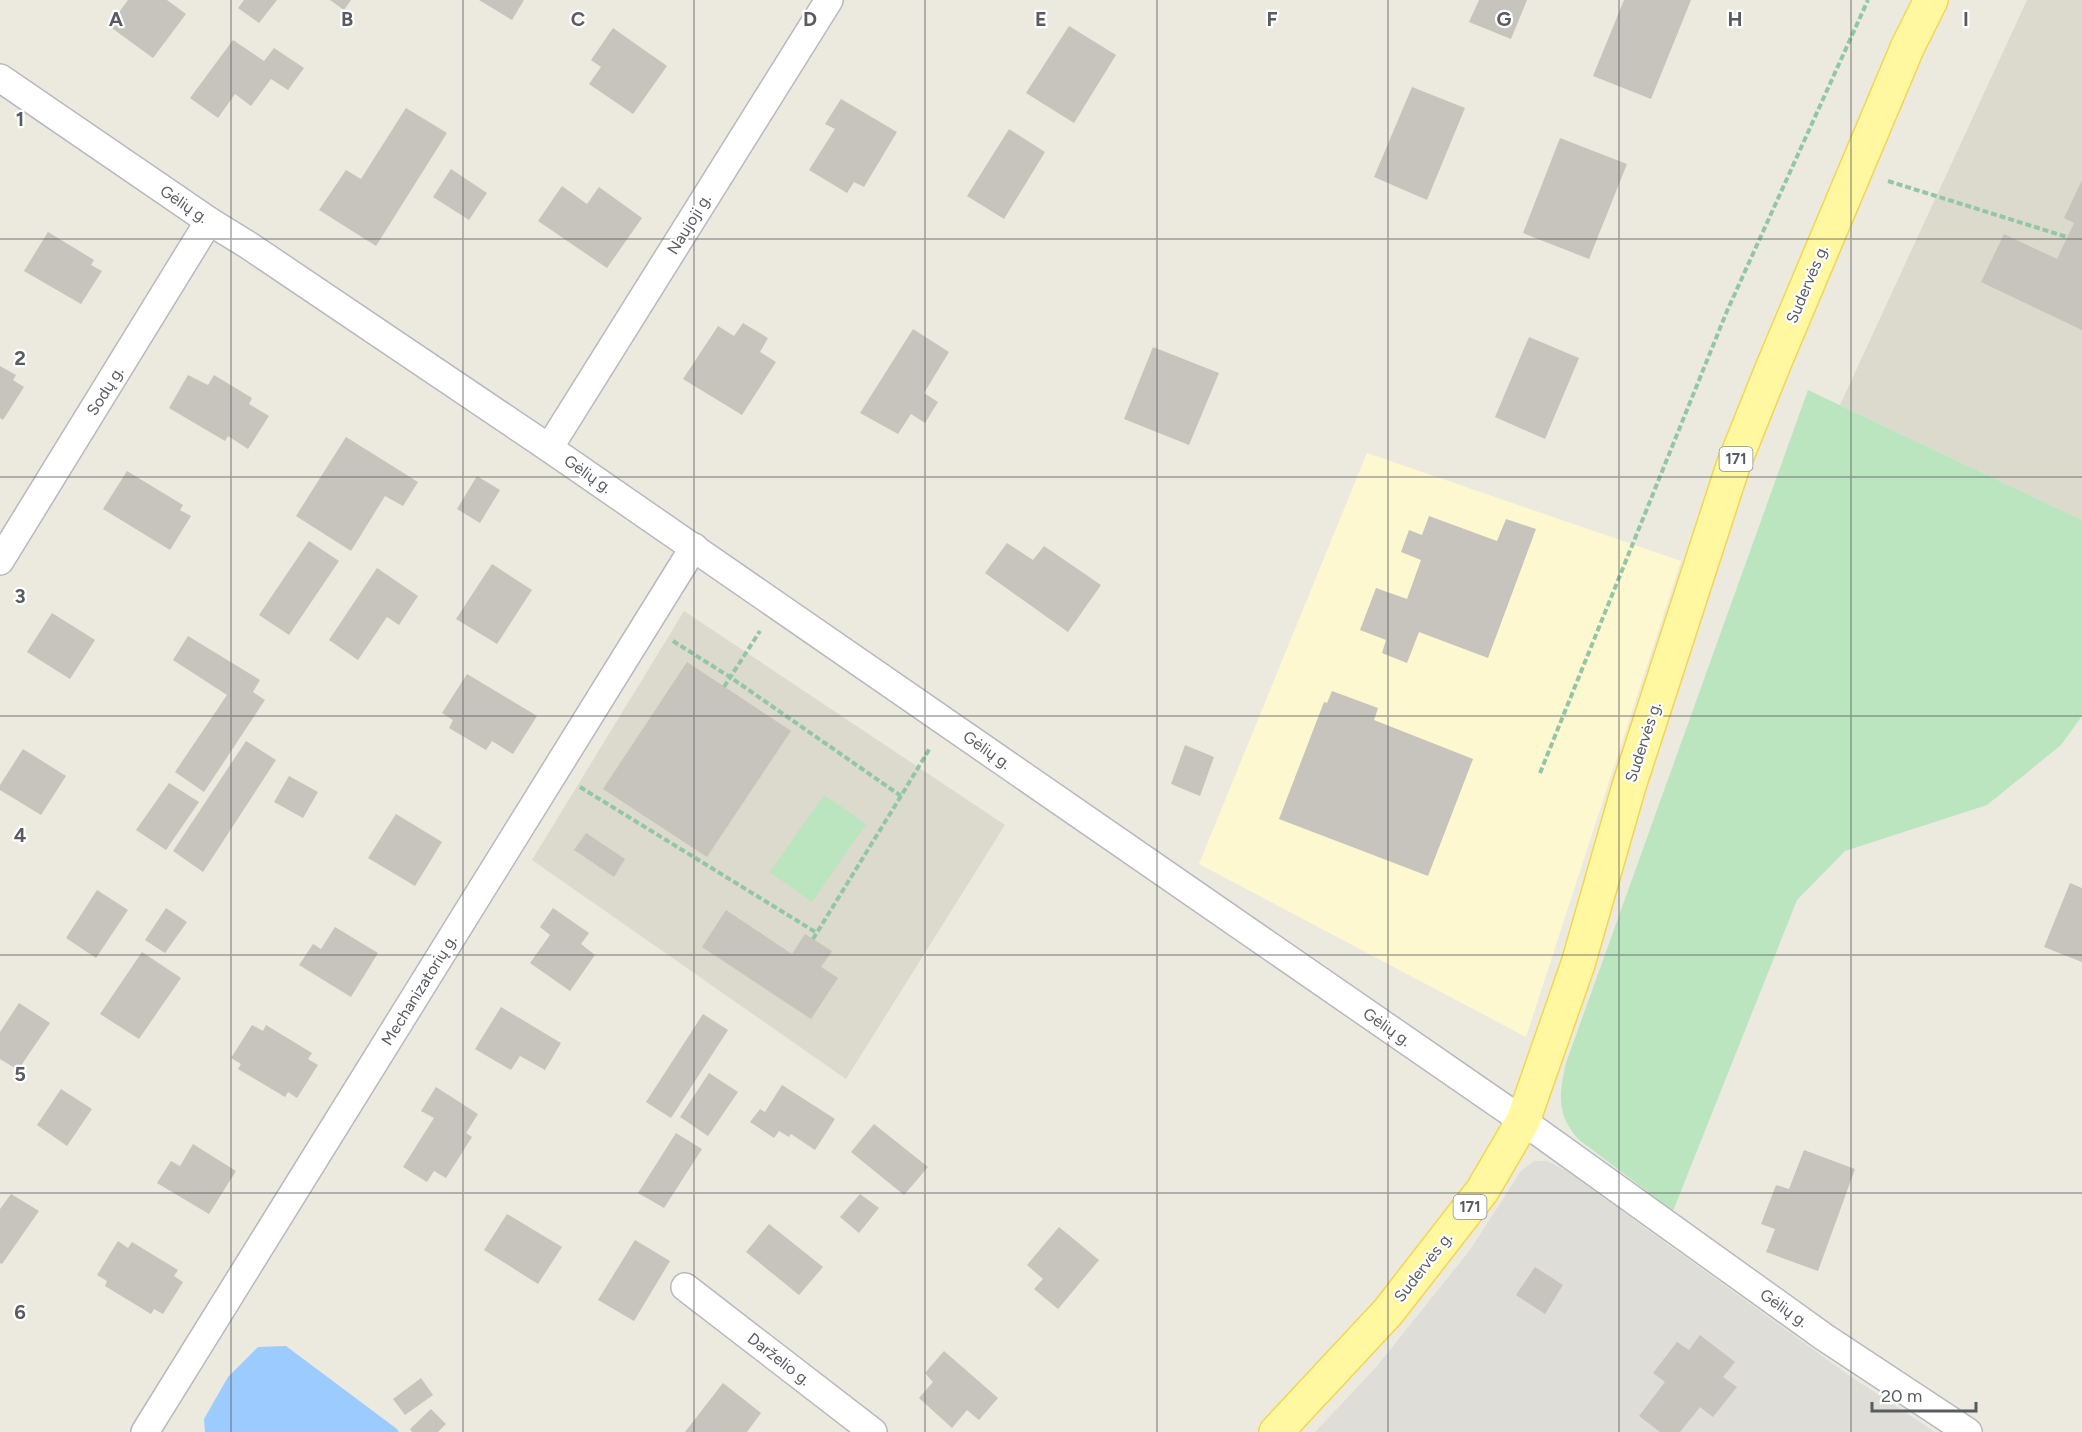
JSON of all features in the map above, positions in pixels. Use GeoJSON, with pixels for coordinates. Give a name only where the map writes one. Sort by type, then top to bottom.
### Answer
{"type":"FeatureCollection","features":[{"type":"Feature","properties":{"kind":"main road","name":"Sudervės g."},"geometry":{"type":"LineString","coordinates":[[1276,1432],[1388,1311],[1482,1191],[1523,1121],[1578,964],[1629,786],[1733,466],[1908,46],[1931,0]]}},
{"type":"Feature","properties":{"kind":"street","name":"Naujoji g."},"geometry":{"type":"LineString","coordinates":[[549,447],[829,0]]}},
{"type":"Feature","properties":{"kind":"street","name":"Gėlių g."},"geometry":{"type":"LineString","coordinates":[[0,78],[209,221],[549,447],[1523,1121],[1824,1337],[1968,1432]]}},
{"type":"Feature","properties":{"kind":"street","name":"Sodų g."},"geometry":{"type":"LineString","coordinates":[[0,561],[209,221]]}},
{"type":"Feature","properties":{"kind":"street","name":"Mechanizatorių g."},"geometry":{"type":"LineString","coordinates":[[145,1432],[694,547]]}},
{"type":"Feature","properties":{"kind":"street","name":"Darželio g."},"geometry":{"type":"LineString","coordinates":[[685,1287],[873,1432]]}},
{"type":"Feature","properties":{"kind":"path"},"geometry":{"type":"LineString","coordinates":[[1540,773],[1727,311],[1868,0]]}},
{"type":"Feature","properties":{"kind":"path"},"geometry":{"type":"LineString","coordinates":[[1856,171],[2067,237]]}},
{"type":"Feature","properties":{"kind":"path"},"geometry":{"type":"LineString","coordinates":[[724,687],[776,604]]}},
{"type":"Feature","properties":{"kind":"path"},"geometry":{"type":"LineString","coordinates":[[668,638],[730,676],[901,796]]}},
{"type":"Feature","properties":{"kind":"path"},"geometry":{"type":"LineString","coordinates":[[813,939],[946,722]]}},
{"type":"Feature","properties":{"kind":"path"},"geometry":{"type":"LineString","coordinates":[[577,786],[817,933]]}},
{"type":"Feature","properties":{"kind":"shaded area"},"geometry":{"type":"Polygon","coordinates":[[[2027,0],[2082,0],[2082,520],[1840,405],[2027,0]]]}},
{"type":"Feature","properties":{"kind":"shaded area"},"geometry":{"type":"Polygon","coordinates":[[[1367,453],[1681,561],[1526,1037],[1199,864],[1367,453]]]}},
{"type":"Feature","properties":{"kind":"shaded area"},"geometry":{"type":"Polygon","coordinates":[[[684,611],[1005,825],[846,1079],[532,860],[684,611]]]}},
{"type":"Feature","properties":{"kind":"shaded area"},"geometry":{"type":"Polygon","coordinates":[[[1534,1161],[1547,1161],[1565,1170],[1847,1374],[1935,1432],[1315,1432],[1377,1366],[1470,1250],[1521,1171],[1534,1161]]]}},
{"type":"Feature","properties":{"kind":"green space"},"geometry":{"type":"Polygon","coordinates":[[[1808,390],[2082,520],[2082,716],[2061,745],[1987,805],[1845,851],[1797,900],[1673,1211],[1578,1139],[1563,1112],[1562,1084],[1566,1063],[1808,390]]]}},
{"type":"Feature","properties":{"kind":"green space"},"geometry":{"type":"Polygon","coordinates":[[[824,795],[866,824],[812,902],[770,872],[824,795]]]}},
{"type":"Feature","properties":{"kind":"water"},"geometry":{"type":"Polygon","coordinates":[[[286,1346],[399,1432],[205,1432],[204,1419],[228,1377],[258,1347],[286,1346]]]}},
{"type":"Feature","properties":{"kind":"building"},"geometry":{"type":"Polygon","coordinates":[[[128,0],[167,0],[186,14],[153,58],[109,26],[128,0]]]}},
{"type":"Feature","properties":{"kind":"building"},"geometry":{"type":"Polygon","coordinates":[[[244,0],[277,0],[259,23],[238,8],[244,0]]]}},
{"type":"Feature","properties":{"kind":"building"},"geometry":{"type":"Polygon","coordinates":[[[330,0],[351,0],[344,10],[330,0]]]}},
{"type":"Feature","properties":{"kind":"building"},"geometry":{"type":"Polygon","coordinates":[[[479,0],[524,0],[512,20],[479,0]]]}},
{"type":"Feature","properties":{"kind":"building"},"geometry":{"type":"Polygon","coordinates":[[[1479,0],[1527,0],[1511,39],[1469,22],[1479,0]]]}},
{"type":"Feature","properties":{"kind":"building"},"geometry":{"type":"Polygon","coordinates":[[[1624,0],[1691,0],[1651,99],[1593,76],[1624,0]]]}},
{"type":"Feature","properties":{"kind":"building"},"geometry":{"type":"Polygon","coordinates":[[[1069,26],[1116,55],[1074,123],[1026,93],[1069,26]]]}},
{"type":"Feature","properties":{"kind":"building"},"geometry":{"type":"Polygon","coordinates":[[[613,28],[667,66],[633,114],[589,84],[601,67],[591,60],[613,28]]]}},
{"type":"Feature","properties":{"kind":"building"},"geometry":{"type":"Polygon","coordinates":[[[233,40],[264,61],[274,48],[304,68],[288,90],[271,79],[251,106],[235,94],[218,118],[190,98],[233,40]]]}},
{"type":"Feature","properties":{"kind":"building"},"geometry":{"type":"Polygon","coordinates":[[[1412,87],[1465,108],[1427,200],[1374,177],[1412,87]]]}},
{"type":"Feature","properties":{"kind":"building"},"geometry":{"type":"Polygon","coordinates":[[[841,99],[897,132],[864,187],[854,182],[847,193],[809,170],[835,129],[825,124],[841,99]]]}},
{"type":"Feature","properties":{"kind":"building"},"geometry":{"type":"Polygon","coordinates":[[[406,108],[447,133],[376,246],[319,210],[346,170],[361,179],[406,108]]]}},
{"type":"Feature","properties":{"kind":"building"},"geometry":{"type":"Polygon","coordinates":[[[1009,129],[1045,152],[1004,219],[967,196],[1009,129]]]}},
{"type":"Feature","properties":{"kind":"building"},"geometry":{"type":"Polygon","coordinates":[[[1560,138],[1627,164],[1589,259],[1523,233],[1560,138]]]}},
{"type":"Feature","properties":{"kind":"building"},"geometry":{"type":"Polygon","coordinates":[[[451,169],[487,193],[469,220],[433,197],[451,169]]]}},
{"type":"Feature","properties":{"kind":"building"},"geometry":{"type":"Polygon","coordinates":[[[2082,180],[2082,330],[1981,282],[2004,234],[2057,259],[2074,223],[2064,218],[2082,180]]]}},
{"type":"Feature","properties":{"kind":"building"},"geometry":{"type":"Polygon","coordinates":[[[562,186],[587,204],[599,187],[642,218],[607,268],[538,221],[562,186]]]}},
{"type":"Feature","properties":{"kind":"building"},"geometry":{"type":"Polygon","coordinates":[[[48,232],[94,260],[91,265],[102,271],[81,304],[24,271],[48,232]]]}},
{"type":"Feature","properties":{"kind":"building"},"geometry":{"type":"Polygon","coordinates":[[[743,323],[768,338],[760,352],[776,362],[742,415],[683,379],[718,326],[734,336],[743,323]]]}},
{"type":"Feature","properties":{"kind":"building"},"geometry":{"type":"Polygon","coordinates":[[[913,329],[949,352],[924,393],[938,402],[925,423],[911,414],[898,434],[860,413],[913,329]]]}},
{"type":"Feature","properties":{"kind":"building"},"geometry":{"type":"Polygon","coordinates":[[[1529,337],[1579,358],[1545,439],[1495,417],[1529,337]]]}},
{"type":"Feature","properties":{"kind":"building"},"geometry":{"type":"Polygon","coordinates":[[[1153,347],[1219,373],[1189,445],[1124,419],[1153,347]]]}},
{"type":"Feature","properties":{"kind":"building"},"geometry":{"type":"Polygon","coordinates":[[[0,366],[16,375],[13,380],[24,387],[3,420],[0,418],[0,366]]]}},
{"type":"Feature","properties":{"kind":"building"},"geometry":{"type":"Polygon","coordinates":[[[188,375],[208,385],[214,375],[252,398],[249,404],[269,416],[248,449],[228,436],[225,441],[169,408],[188,375]]]}},
{"type":"Feature","properties":{"kind":"building"},"geometry":{"type":"Polygon","coordinates":[[[346,437],[418,482],[403,506],[385,496],[351,551],[296,516],[346,437]]]}},
{"type":"Feature","properties":{"kind":"building"},"geometry":{"type":"Polygon","coordinates":[[[127,471],[183,505],[180,510],[191,516],[170,550],[103,509],[127,471]]]}},
{"type":"Feature","properties":{"kind":"building"},"geometry":{"type":"Polygon","coordinates":[[[477,476],[500,490],[480,523],[457,509],[477,476]]]}},
{"type":"Feature","properties":{"kind":"building"},"geometry":{"type":"Polygon","coordinates":[[[1429,516],[1497,541],[1506,519],[1536,529],[1488,658],[1419,632],[1407,663],[1382,653],[1386,640],[1360,630],[1376,588],[1407,599],[1421,560],[1401,552],[1409,530],[1422,535],[1429,516]]]}},
{"type":"Feature","properties":{"kind":"building"},"geometry":{"type":"Polygon","coordinates":[[[309,541],[339,561],[289,635],[259,615],[309,541]]]}},
{"type":"Feature","properties":{"kind":"building"},"geometry":{"type":"Polygon","coordinates":[[[1007,543],[1033,560],[1044,546],[1101,585],[1068,632],[985,573],[1007,543]]]}},
{"type":"Feature","properties":{"kind":"building"},"geometry":{"type":"Polygon","coordinates":[[[492,564],[532,590],[497,644],[456,619],[492,564]]]}},
{"type":"Feature","properties":{"kind":"building"},"geometry":{"type":"Polygon","coordinates":[[[377,568],[418,596],[399,625],[387,617],[358,660],[329,640],[377,568]]]}},
{"type":"Feature","properties":{"kind":"building"},"geometry":{"type":"Polygon","coordinates":[[[52,613],[95,640],[70,679],[27,652],[52,613]]]}},
{"type":"Feature","properties":{"kind":"building"},"geometry":{"type":"Polygon","coordinates":[[[188,636],[260,680],[253,692],[265,700],[204,792],[175,772],[227,695],[173,660],[188,636]]]}},
{"type":"Feature","properties":{"kind":"building"},"geometry":{"type":"Polygon","coordinates":[[[687,662],[791,731],[707,857],[603,789],[687,662]]]}},
{"type":"Feature","properties":{"kind":"building"},"geometry":{"type":"Polygon","coordinates":[[[467,674],[537,716],[513,754],[492,741],[486,750],[449,728],[453,720],[442,713],[467,674]]]}},
{"type":"Feature","properties":{"kind":"building"},"geometry":{"type":"Polygon","coordinates":[[[1332,691],[1378,708],[1374,720],[1473,759],[1428,876],[1279,819],[1324,702],[1327,703],[1332,691]]]}},
{"type":"Feature","properties":{"kind":"building"},"geometry":{"type":"Polygon","coordinates":[[[246,741],[276,760],[203,872],[173,851],[246,741]]]}},
{"type":"Feature","properties":{"kind":"building"},"geometry":{"type":"Polygon","coordinates":[[[1185,745],[1214,757],[1200,796],[1171,784],[1185,745]]]}},
{"type":"Feature","properties":{"kind":"building"},"geometry":{"type":"Polygon","coordinates":[[[23,749],[66,776],[41,815],[0,790],[0,785],[23,749]]]}},
{"type":"Feature","properties":{"kind":"building"},"geometry":{"type":"Polygon","coordinates":[[[289,776],[318,792],[303,818],[274,802],[289,776]]]}},
{"type":"Feature","properties":{"kind":"building"},"geometry":{"type":"Polygon","coordinates":[[[169,783],[199,802],[166,850],[136,830],[169,783]]]}},
{"type":"Feature","properties":{"kind":"building"},"geometry":{"type":"Polygon","coordinates":[[[396,814],[442,842],[415,886],[368,858],[396,814]]]}},
{"type":"Feature","properties":{"kind":"building"},"geometry":{"type":"Polygon","coordinates":[[[586,833],[625,859],[614,877],[574,850],[586,833]]]}},
{"type":"Feature","properties":{"kind":"building"},"geometry":{"type":"Polygon","coordinates":[[[2070,883],[2082,888],[2082,962],[2044,947],[2070,883]]]}},
{"type":"Feature","properties":{"kind":"building"},"geometry":{"type":"Polygon","coordinates":[[[97,890],[128,910],[96,958],[66,938],[97,890]]]}},
{"type":"Feature","properties":{"kind":"building"},"geometry":{"type":"Polygon","coordinates":[[[166,908],[187,922],[165,953],[145,940],[166,908]]]}},
{"type":"Feature","properties":{"kind":"building"},"geometry":{"type":"Polygon","coordinates":[[[553,908],[589,933],[581,944],[595,955],[570,991],[530,963],[550,935],[540,927],[553,908]]]}},
{"type":"Feature","properties":{"kind":"building"},"geometry":{"type":"Polygon","coordinates":[[[726,910],[792,954],[805,934],[832,951],[821,967],[838,978],[811,1019],[702,947],[726,910]]]}},
{"type":"Feature","properties":{"kind":"building"},"geometry":{"type":"Polygon","coordinates":[[[335,927],[378,953],[351,997],[299,965],[313,944],[321,949],[335,927]]]}},
{"type":"Feature","properties":{"kind":"building"},"geometry":{"type":"Polygon","coordinates":[[[142,952],[181,978],[139,1039],[100,1014],[142,952]]]}},
{"type":"Feature","properties":{"kind":"building"},"geometry":{"type":"Polygon","coordinates":[[[19,1003],[50,1023],[18,1070],[0,1059],[0,1032],[19,1003]]]}},
{"type":"Feature","properties":{"kind":"building"},"geometry":{"type":"Polygon","coordinates":[[[501,1007],[561,1043],[545,1070],[520,1056],[511,1070],[475,1049],[501,1007]]]}},
{"type":"Feature","properties":{"kind":"building"},"geometry":{"type":"Polygon","coordinates":[[[703,1014],[728,1030],[671,1118],[646,1102],[703,1014]]]}},
{"type":"Feature","properties":{"kind":"building"},"geometry":{"type":"Polygon","coordinates":[[[252,1025],[263,1031],[266,1025],[312,1053],[308,1059],[318,1065],[297,1098],[288,1092],[285,1097],[238,1069],[241,1064],[231,1058],[252,1025]]]}},
{"type":"Feature","properties":{"kind":"building"},"geometry":{"type":"Polygon","coordinates":[[[709,1073],[738,1092],[708,1136],[680,1117],[709,1073]]]}},
{"type":"Feature","properties":{"kind":"building"},"geometry":{"type":"Polygon","coordinates":[[[782,1085],[835,1119],[815,1150],[791,1134],[789,1137],[779,1131],[774,1138],[750,1122],[760,1109],[765,1112],[782,1085]]]}},
{"type":"Feature","properties":{"kind":"building"},"geometry":{"type":"Polygon","coordinates":[[[436,1087],[478,1114],[466,1133],[472,1137],[446,1178],[434,1171],[427,1182],[403,1167],[434,1118],[421,1111],[436,1087]]]}},
{"type":"Feature","properties":{"kind":"building"},"geometry":{"type":"Polygon","coordinates":[[[61,1089],[92,1109],[67,1146],[37,1125],[61,1089]]]}},
{"type":"Feature","properties":{"kind":"building"},"geometry":{"type":"Polygon","coordinates":[[[874,1124],[928,1167],[904,1195],[851,1152],[874,1124]]]}},
{"type":"Feature","properties":{"kind":"building"},"geometry":{"type":"Polygon","coordinates":[[[676,1133],[702,1149],[664,1208],[638,1193],[676,1133]]]}},
{"type":"Feature","properties":{"kind":"building"},"geometry":{"type":"Polygon","coordinates":[[[193,1144],[236,1171],[209,1214],[157,1183],[171,1161],[180,1166],[193,1144]]]}},
{"type":"Feature","properties":{"kind":"building"},"geometry":{"type":"Polygon","coordinates":[[[1804,1150],[1855,1169],[1818,1271],[1766,1252],[1775,1229],[1761,1224],[1776,1185],[1789,1189],[1804,1150]]]}},
{"type":"Feature","properties":{"kind":"building"},"geometry":{"type":"Polygon","coordinates":[[[11,1194],[39,1211],[2,1264],[0,1263],[0,1209],[11,1194]]]}},
{"type":"Feature","properties":{"kind":"building"},"geometry":{"type":"Polygon","coordinates":[[[860,1194],[879,1208],[859,1233],[840,1217],[860,1194]]]}},
{"type":"Feature","properties":{"kind":"building"},"geometry":{"type":"Polygon","coordinates":[[[507,1214],[562,1247],[538,1284],[484,1250],[507,1214]]]}},
{"type":"Feature","properties":{"kind":"building"},"geometry":{"type":"Polygon","coordinates":[[[769,1224],[823,1267],[799,1295],[746,1252],[769,1224]]]}},
{"type":"Feature","properties":{"kind":"building"},"geometry":{"type":"Polygon","coordinates":[[[1059,1227],[1099,1260],[1058,1309],[1034,1289],[1043,1279],[1027,1265],[1059,1227]]]}},
{"type":"Feature","properties":{"kind":"building"},"geometry":{"type":"Polygon","coordinates":[[[635,1240],[670,1261],[634,1321],[598,1300],[635,1240]]]}},
{"type":"Feature","properties":{"kind":"building"},"geometry":{"type":"Polygon","coordinates":[[[118,1241],[128,1248],[132,1242],[178,1270],[174,1276],[183,1282],[163,1314],[154,1309],[151,1314],[105,1286],[107,1281],[97,1275],[118,1241]]]}},
{"type":"Feature","properties":{"kind":"building"},"geometry":{"type":"Polygon","coordinates":[[[1535,1267],[1563,1285],[1545,1314],[1516,1295],[1535,1267]]]}},
{"type":"Feature","properties":{"kind":"building"},"geometry":{"type":"Polygon","coordinates":[[[1700,1335],[1735,1362],[1723,1377],[1737,1387],[1713,1417],[1700,1407],[1680,1432],[1660,1432],[1639,1416],[1665,1382],[1653,1373],[1677,1342],[1689,1350],[1700,1335]]]}},
{"type":"Feature","properties":{"kind":"building"},"geometry":{"type":"Polygon","coordinates":[[[944,1351],[998,1398],[979,1420],[967,1410],[952,1428],[919,1398],[933,1382],[925,1373],[944,1351]]]}},
{"type":"Feature","properties":{"kind":"building"},"geometry":{"type":"Polygon","coordinates":[[[421,1378],[433,1395],[405,1415],[393,1399],[421,1378]]]}},
{"type":"Feature","properties":{"kind":"building"},"geometry":{"type":"Polygon","coordinates":[[[723,1383],[761,1413],[747,1432],[685,1432],[723,1383]]]}},
{"type":"Feature","properties":{"kind":"building"},"geometry":{"type":"Polygon","coordinates":[[[431,1409],[446,1424],[438,1432],[412,1432],[410,1429],[431,1409]]]}}]}
